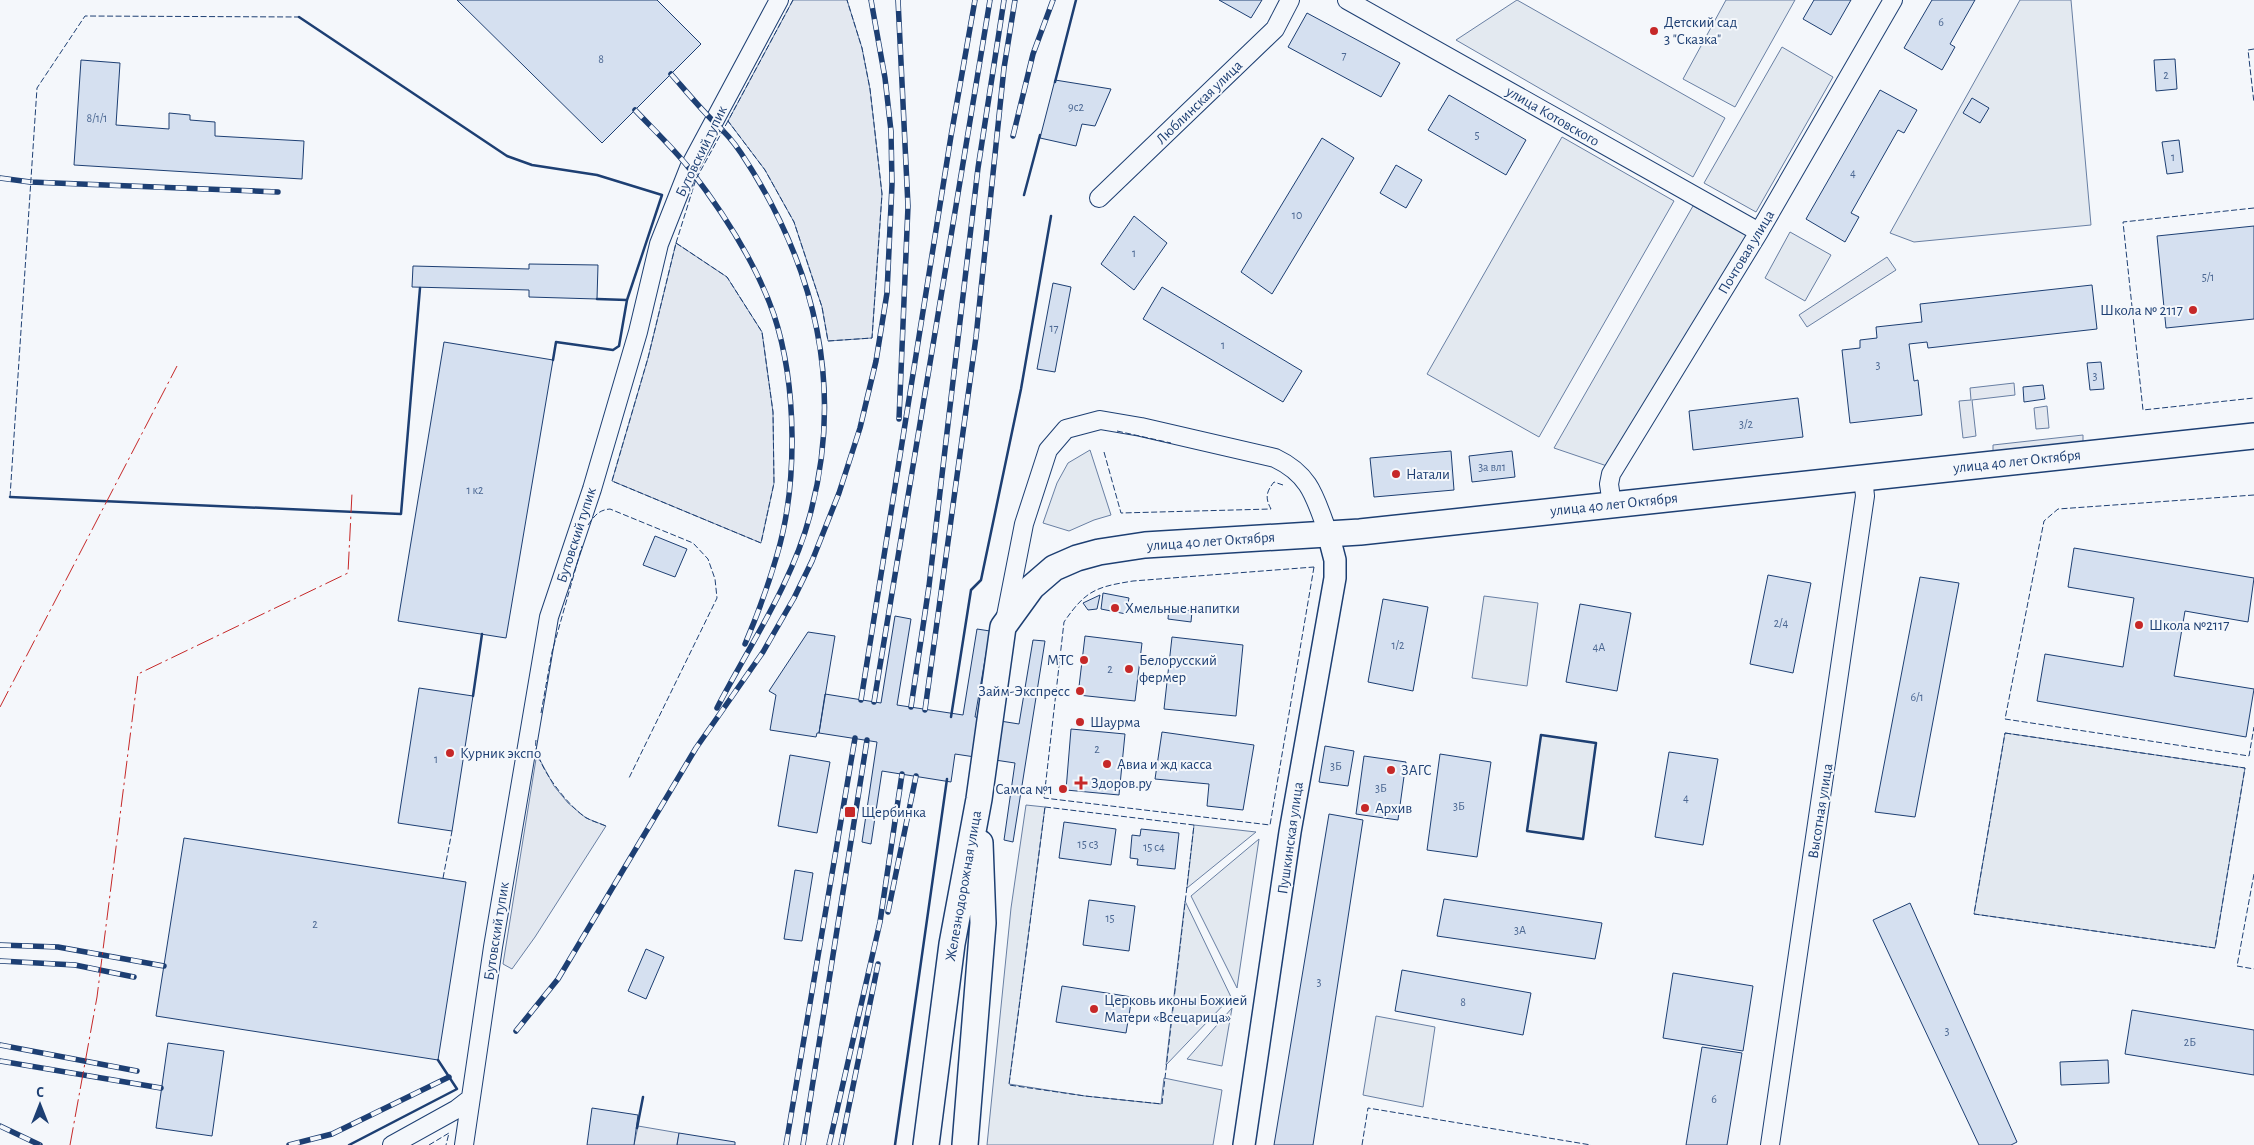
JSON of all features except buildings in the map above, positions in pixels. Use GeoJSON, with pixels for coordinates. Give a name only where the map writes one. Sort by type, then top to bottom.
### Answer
{"type":"FeatureCollection","features":[{"type":"Feature","properties":{"kind":"main road","name":"улица 40 лет Октября"},"geometry":{"type":"LineString","coordinates":[[1003,627],[1032,587],[1054,568],[1077,558],[1146,545],[1367,531],[2254,436]]}},
{"type":"Feature","properties":{"kind":"main road","name":"Железнодорожная улица"},"geometry":{"type":"LineString","coordinates":[[926,1145],[952,944],[979,799],[1003,627]]}},
{"type":"Feature","properties":{"kind":"main road"},"geometry":{"type":"LineString","coordinates":[[965,1145],[983,922],[979,799]]}},
{"type":"Feature","properties":{"kind":"street","name":"Бутовский тупик"},"geometry":{"type":"LineString","coordinates":[[464,1145],[516,803],[549,617],[595,479],[638,332],[659,244],[689,168],[779,0]]}},
{"type":"Feature","properties":{"kind":"street","name":"Люблинская улица"},"geometry":{"type":"LineString","coordinates":[[1099,198],[1275,29],[1290,0]]}},
{"type":"Feature","properties":{"kind":"street","name":"улица Котовского"},"geometry":{"type":"LineString","coordinates":[[1347,0],[1759,232]]}},
{"type":"Feature","properties":{"kind":"street","name":"Почтовая улица"},"geometry":{"type":"LineString","coordinates":[[1612,505],[1609,484],[1611,474],[1759,232],[1893,0]]}},
{"type":"Feature","properties":{"kind":"street"},"geometry":{"type":"LineString","coordinates":[[1003,627],[1024,524],[1048,450],[1066,429],[1100,420],[1141,426],[1275,458],[1292,466],[1306,480],[1328,533]]}},
{"type":"Feature","properties":{"kind":"street","name":"Высотная улица"},"geometry":{"type":"LineString","coordinates":[[1770,1145],[1865,496],[1863,477]]}},
{"type":"Feature","properties":{"kind":"street","name":"Пушкинская улица"},"geometry":{"type":"LineString","coordinates":[[1244,1145],[1290,832],[1335,578],[1335,560],[1328,533]]}},
{"type":"Feature","properties":{"kind":"street"},"geometry":{"type":"LineString","coordinates":[[392,1145],[457,1109],[470,1099]]}},
{"type":"Feature","properties":{"kind":"shaded area"},"geometry":{"type":"Polygon","coordinates":[[[793,0],[847,0],[862,48],[870,89],[882,194],[872,338],[828,341],[822,307],[794,222],[765,170],[728,121],[793,0]]]}},
{"type":"Feature","properties":{"kind":"shaded area"},"geometry":{"type":"Polygon","coordinates":[[[1517,0],[1725,118],[1693,177],[1456,40],[1517,0]]]}},
{"type":"Feature","properties":{"kind":"shaded area"},"geometry":{"type":"Polygon","coordinates":[[[1726,0],[1795,0],[1735,107],[1683,79],[1726,0]]]}},
{"type":"Feature","properties":{"kind":"shaded area"},"geometry":{"type":"Polygon","coordinates":[[[2020,0],[2071,0],[2091,225],[1914,242],[1890,233],[2020,0]]]}},
{"type":"Feature","properties":{"kind":"shaded area"},"geometry":{"type":"Polygon","coordinates":[[[1782,47],[1833,77],[1756,212],[1704,183],[1782,47]]]}},
{"type":"Feature","properties":{"kind":"shaded area"},"geometry":{"type":"Polygon","coordinates":[[[1562,137],[1674,201],[1539,437],[1427,374],[1562,137]]]}},
{"type":"Feature","properties":{"kind":"shaded area"},"geometry":{"type":"Polygon","coordinates":[[[1693,206],[1747,235],[1610,467],[1554,448],[1693,206]]]}},
{"type":"Feature","properties":{"kind":"shaded area"},"geometry":{"type":"Polygon","coordinates":[[[1790,232],[1831,255],[1805,301],[1765,278],[1790,232]]]}},
{"type":"Feature","properties":{"kind":"shaded area"},"geometry":{"type":"Polygon","coordinates":[[[676,243],[727,277],[762,332],[773,412],[774,483],[761,543],[612,481],[648,358],[676,243]]]}},
{"type":"Feature","properties":{"kind":"shaded area"},"geometry":{"type":"Polygon","coordinates":[[[1887,257],[1896,270],[1807,327],[1799,315],[1887,257]]]}},
{"type":"Feature","properties":{"kind":"shaded area"},"geometry":{"type":"Polygon","coordinates":[[[2014,383],[2015,395],[1972,400],[1976,436],[1963,438],[1959,401],[1971,400],[1970,388],[2014,383]]]}},
{"type":"Feature","properties":{"kind":"shaded area"},"geometry":{"type":"Polygon","coordinates":[[[2047,406],[2049,428],[2036,429],[2034,408],[2047,406]]]}},
{"type":"Feature","properties":{"kind":"shaded area"},"geometry":{"type":"Polygon","coordinates":[[[2083,435],[2083,443],[1993,452],[1993,445],[2083,435]]]}},
{"type":"Feature","properties":{"kind":"shaded area"},"geometry":{"type":"Polygon","coordinates":[[[1090,450],[1111,515],[1069,531],[1043,523],[1057,483],[1068,463],[1090,450]]]}},
{"type":"Feature","properties":{"kind":"shaded area"},"geometry":{"type":"Polygon","coordinates":[[[1484,596],[1538,603],[1527,686],[1472,678],[1484,596]]]}},
{"type":"Feature","properties":{"kind":"shaded area"},"geometry":{"type":"Polygon","coordinates":[[[2005,733],[2245,768],[2215,948],[1974,914],[2005,733]]]}},
{"type":"Feature","properties":{"kind":"shaded area"},"geometry":{"type":"Polygon","coordinates":[[[1541,735],[1596,743],[1583,839],[1527,831],[1541,735]]]}},
{"type":"Feature","properties":{"kind":"shaded area"},"geometry":{"type":"Polygon","coordinates":[[[536,759],[540,760],[554,786],[568,803],[586,818],[606,826],[535,937],[512,969],[503,964],[536,759]]]}},
{"type":"Feature","properties":{"kind":"shaded area"},"geometry":{"type":"Polygon","coordinates":[[[1026,805],[1045,807],[1009,1084],[1085,1096],[1161,1104],[1164,1078],[1222,1090],[1213,1145],[987,1145],[1011,908],[1026,805]]]}},
{"type":"Feature","properties":{"kind":"shaded area"},"geometry":{"type":"Polygon","coordinates":[[[1194,825],[1256,832],[1187,888],[1194,825]]]}},
{"type":"Feature","properties":{"kind":"shaded area"},"geometry":{"type":"Polygon","coordinates":[[[1259,839],[1237,988],[1191,896],[1259,839]]]}},
{"type":"Feature","properties":{"kind":"shaded area"},"geometry":{"type":"Polygon","coordinates":[[[1185,901],[1231,997],[1166,1065],[1185,901]]]}},
{"type":"Feature","properties":{"kind":"shaded area"},"geometry":{"type":"Polygon","coordinates":[[[1232,1008],[1222,1066],[1187,1059],[1232,1008]]]}},
{"type":"Feature","properties":{"kind":"shaded area"},"geometry":{"type":"Polygon","coordinates":[[[1376,1016],[1435,1027],[1423,1107],[1363,1095],[1376,1016]]]}},
{"type":"Feature","properties":{"kind":"shaded area"},"geometry":{"type":"Polygon","coordinates":[[[638,1126],[679,1133],[677,1145],[634,1145],[638,1126]]]}},
{"type":"Feature","properties":{"kind":"railway"},"geometry":{"type":"LineString","coordinates":[[516,1031],[558,979],[696,748],[763,652],[794,598],[812,561],[839,493],[860,428],[876,361],[887,293],[892,184],[891,131],[885,78],[871,0]]}},
{"type":"Feature","properties":{"kind":"railway"},"geometry":{"type":"LineString","coordinates":[[898,0],[908,206],[899,419]]}},
{"type":"Feature","properties":{"kind":"railway"},"geometry":{"type":"LineString","coordinates":[[861,700],[951,136],[975,0]]}},
{"type":"Feature","properties":{"kind":"railway"},"geometry":{"type":"LineString","coordinates":[[874,702],[990,0]]}},
{"type":"Feature","properties":{"kind":"railway"},"geometry":{"type":"LineString","coordinates":[[911,707],[929,586],[978,168],[1004,0]]}},
{"type":"Feature","properties":{"kind":"railway"},"geometry":{"type":"LineString","coordinates":[[925,710],[976,337],[1004,68],[1015,0]]}},
{"type":"Feature","properties":{"kind":"railway"},"geometry":{"type":"LineString","coordinates":[[1013,136],[1033,54],[1053,0]]}},
{"type":"Feature","properties":{"kind":"railway"},"geometry":{"type":"LineString","coordinates":[[671,74],[735,144],[766,195],[788,238],[804,282],[816,326],[823,372],[824,419],[820,467],[810,515],[802,541],[769,614],[717,708]]}},
{"type":"Feature","properties":{"kind":"railway"},"geometry":{"type":"LineString","coordinates":[[635,110],[689,168],[726,220],[758,276],[774,315],[782,342],[791,403],[792,435],[789,497],[774,566],[745,644]]}},
{"type":"Feature","properties":{"kind":"railway"},"geometry":{"type":"LineString","coordinates":[[0,178],[30,182],[278,192]]}},
{"type":"Feature","properties":{"kind":"railway"},"geometry":{"type":"LineString","coordinates":[[786,1145],[855,738]]}},
{"type":"Feature","properties":{"kind":"railway"},"geometry":{"type":"LineString","coordinates":[[803,1145],[867,740]]}},
{"type":"Feature","properties":{"kind":"railway"},"geometry":{"type":"LineString","coordinates":[[829,1145],[880,922],[902,774]]}},
{"type":"Feature","properties":{"kind":"railway"},"geometry":{"type":"LineString","coordinates":[[888,912],[916,776]]}},
{"type":"Feature","properties":{"kind":"railway"},"geometry":{"type":"LineString","coordinates":[[0,945],[58,947],[164,966]]}},
{"type":"Feature","properties":{"kind":"railway"},"geometry":{"type":"LineString","coordinates":[[0,961],[75,965],[134,977]]}},
{"type":"Feature","properties":{"kind":"railway"},"geometry":{"type":"LineString","coordinates":[[841,1145],[878,964]]}},
{"type":"Feature","properties":{"kind":"railway"},"geometry":{"type":"LineString","coordinates":[[0,1045],[137,1071]]}},
{"type":"Feature","properties":{"kind":"railway"},"geometry":{"type":"LineString","coordinates":[[0,1061],[161,1088]]}},
{"type":"Feature","properties":{"kind":"railway"},"geometry":{"type":"LineString","coordinates":[[289,1145],[332,1134],[449,1077]]}},
{"type":"Feature","properties":{"kind":"railway"},"geometry":{"type":"LineString","coordinates":[[0,1126],[40,1145]]}},
{"type":"Feature","properties":{"kind":"fence"},"geometry":{"type":"LineString","coordinates":[[793,0],[728,121],[765,170],[794,222],[822,307],[828,341],[872,338],[882,194],[870,89],[862,48],[847,0]]}},
{"type":"Feature","properties":{"kind":"fence"},"geometry":{"type":"LineString","coordinates":[[10,497],[37,88],[85,16],[299,17]]}},
{"type":"Feature","properties":{"kind":"fence"},"geometry":{"type":"LineString","coordinates":[[2254,49],[2248,50],[2254,103]]}},
{"type":"Feature","properties":{"kind":"fence"},"geometry":{"type":"LineString","coordinates":[[676,243],[696,179],[728,121]]}},
{"type":"Feature","properties":{"kind":"fence"},"geometry":{"type":"LineString","coordinates":[[2254,208],[2123,222],[2143,410],[2254,398]]}},
{"type":"Feature","properties":{"kind":"fence"},"geometry":{"type":"LineString","coordinates":[[676,243],[727,277],[762,332],[773,412],[774,483],[761,543],[612,481],[648,358],[676,243]]}},
{"type":"Feature","properties":{"kind":"fence"},"geometry":{"type":"LineString","coordinates":[[1117,431],[1171,443]]}},
{"type":"Feature","properties":{"kind":"fence"},"geometry":{"type":"LineString","coordinates":[[1104,452],[1121,513],[1271,509],[1267,498],[1269,489],[1274,482],[1283,485]]}},
{"type":"Feature","properties":{"kind":"fence"},"geometry":{"type":"LineString","coordinates":[[2254,495],[2058,509],[2044,521],[2005,719],[2249,756],[2254,727]]}},
{"type":"Feature","properties":{"kind":"fence"},"geometry":{"type":"LineString","coordinates":[[588,525],[598,514],[610,509],[693,543],[708,559],[715,579],[717,598],[629,778]]}},
{"type":"Feature","properties":{"kind":"fence"},"geometry":{"type":"LineString","coordinates":[[541,713],[552,652],[582,546]]}},
{"type":"Feature","properties":{"kind":"fence"},"geometry":{"type":"LineString","coordinates":[[1314,567],[1270,825],[1044,798],[1064,622],[1086,597],[1101,588],[1133,581],[1314,567]]}},
{"type":"Feature","properties":{"kind":"fence"},"geometry":{"type":"LineString","coordinates":[[2005,733],[2245,768],[2215,948],[1974,914],[2005,733]]}},
{"type":"Feature","properties":{"kind":"fence"},"geometry":{"type":"LineString","coordinates":[[536,740],[536,749],[545,771],[561,793],[585,817],[606,826]]}},
{"type":"Feature","properties":{"kind":"fence"},"geometry":{"type":"LineString","coordinates":[[1045,807],[1194,825],[1162,1104],[1085,1096],[1009,1085],[1045,807]]}},
{"type":"Feature","properties":{"kind":"fence"},"geometry":{"type":"LineString","coordinates":[[443,878],[452,831]]}},
{"type":"Feature","properties":{"kind":"fence"},"geometry":{"type":"LineString","coordinates":[[2254,874],[2237,966],[2254,969]]}},
{"type":"Feature","properties":{"kind":"fence"},"geometry":{"type":"LineString","coordinates":[[1362,1145],[1368,1108],[1591,1145]]}},
{"type":"Feature","properties":{"kind":"fence"},"geometry":{"type":"LineString","coordinates":[[429,1145],[449,1133],[446,1145]]}},
{"type":"Feature","properties":{"kind":"wall"},"geometry":{"type":"LineString","coordinates":[[1055,82],[1076,0]]}},
{"type":"Feature","properties":{"kind":"wall"},"geometry":{"type":"LineString","coordinates":[[299,17],[507,156],[532,165],[597,175],[662,195],[627,300],[619,346],[613,350],[556,342],[553,360]]}},
{"type":"Feature","properties":{"kind":"wall"},"geometry":{"type":"LineString","coordinates":[[1024,195],[1040,135]]}},
{"type":"Feature","properties":{"kind":"wall"},"geometry":{"type":"LineString","coordinates":[[951,717],[971,590],[981,580],[1021,389],[1051,216]]}},
{"type":"Feature","properties":{"kind":"wall"},"geometry":{"type":"LineString","coordinates":[[10,497],[401,514],[420,288]]}},
{"type":"Feature","properties":{"kind":"wall"},"geometry":{"type":"LineString","coordinates":[[597,299],[627,300]]}},
{"type":"Feature","properties":{"kind":"wall"},"geometry":{"type":"LineString","coordinates":[[473,696],[482,634]]}},
{"type":"Feature","properties":{"kind":"wall"},"geometry":{"type":"LineString","coordinates":[[1541,735],[1596,743],[1583,839],[1527,831],[1541,735]]}},
{"type":"Feature","properties":{"kind":"wall"},"geometry":{"type":"LineString","coordinates":[[895,1145],[947,779]]}},
{"type":"Feature","properties":{"kind":"wall"},"geometry":{"type":"LineString","coordinates":[[349,1145],[457,1089],[438,1060]]}},
{"type":"Feature","properties":{"kind":"wall"},"geometry":{"type":"LineString","coordinates":[[637,1128],[643,1097]]}},
{"type":"Feature","properties":{"kind":"power"},"geometry":{"type":"LineString","coordinates":[[0,707],[177,366]]}},
{"type":"Feature","properties":{"kind":"power"},"geometry":{"type":"LineString","coordinates":[[70,1145],[97,997],[138,674],[348,573],[352,493]]}},
{"type":"Feature","properties":{"kind":"place","name":"Детский сад 3 \"Сказка\""},"geometry":{"type":"Point","coordinates":[1654,31]}},
{"type":"Feature","properties":{"kind":"place","name":"Школа № 2117"},"geometry":{"type":"Point","coordinates":[2193,310]}},
{"type":"Feature","properties":{"kind":"place","name":"Натали"},"geometry":{"type":"Point","coordinates":[1396,474]}},
{"type":"Feature","properties":{"kind":"place","name":"Хмельные напитки"},"geometry":{"type":"Point","coordinates":[1115,608]}},
{"type":"Feature","properties":{"kind":"place","name":"Школа №2117"},"geometry":{"type":"Point","coordinates":[2139,625]}},
{"type":"Feature","properties":{"kind":"place","name":"МТС"},"geometry":{"type":"Point","coordinates":[1084,660]}},
{"type":"Feature","properties":{"kind":"place","name":"Белорусский фермер"},"geometry":{"type":"Point","coordinates":[1129,669]}},
{"type":"Feature","properties":{"kind":"place","name":"Займ-Экспресс"},"geometry":{"type":"Point","coordinates":[1080,691]}},
{"type":"Feature","properties":{"kind":"place","name":"Шаурма"},"geometry":{"type":"Point","coordinates":[1080,722]}},
{"type":"Feature","properties":{"kind":"place","name":"Курник экспо"},"geometry":{"type":"Point","coordinates":[450,753]}},
{"type":"Feature","properties":{"kind":"place","name":"Авиа и жд касса"},"geometry":{"type":"Point","coordinates":[1107,764]}},
{"type":"Feature","properties":{"kind":"place","name":"ЗАГС"},"geometry":{"type":"Point","coordinates":[1391,770]}},
{"type":"Feature","properties":{"kind":"place","name":"Здоров.ру"},"geometry":{"type":"Point","coordinates":[1081,783]}},
{"type":"Feature","properties":{"kind":"place","name":"Самса №1"},"geometry":{"type":"Point","coordinates":[1063,789]}},
{"type":"Feature","properties":{"kind":"place","name":"Архив"},"geometry":{"type":"Point","coordinates":[1365,808]}},
{"type":"Feature","properties":{"kind":"place","name":"Щербинка"},"geometry":{"type":"Point","coordinates":[850,812]}},
{"type":"Feature","properties":{"kind":"place","name":"Церковь иконы Божией Матери «Всецарица»"},"geometry":{"type":"Point","coordinates":[1094,1009]}}]}
